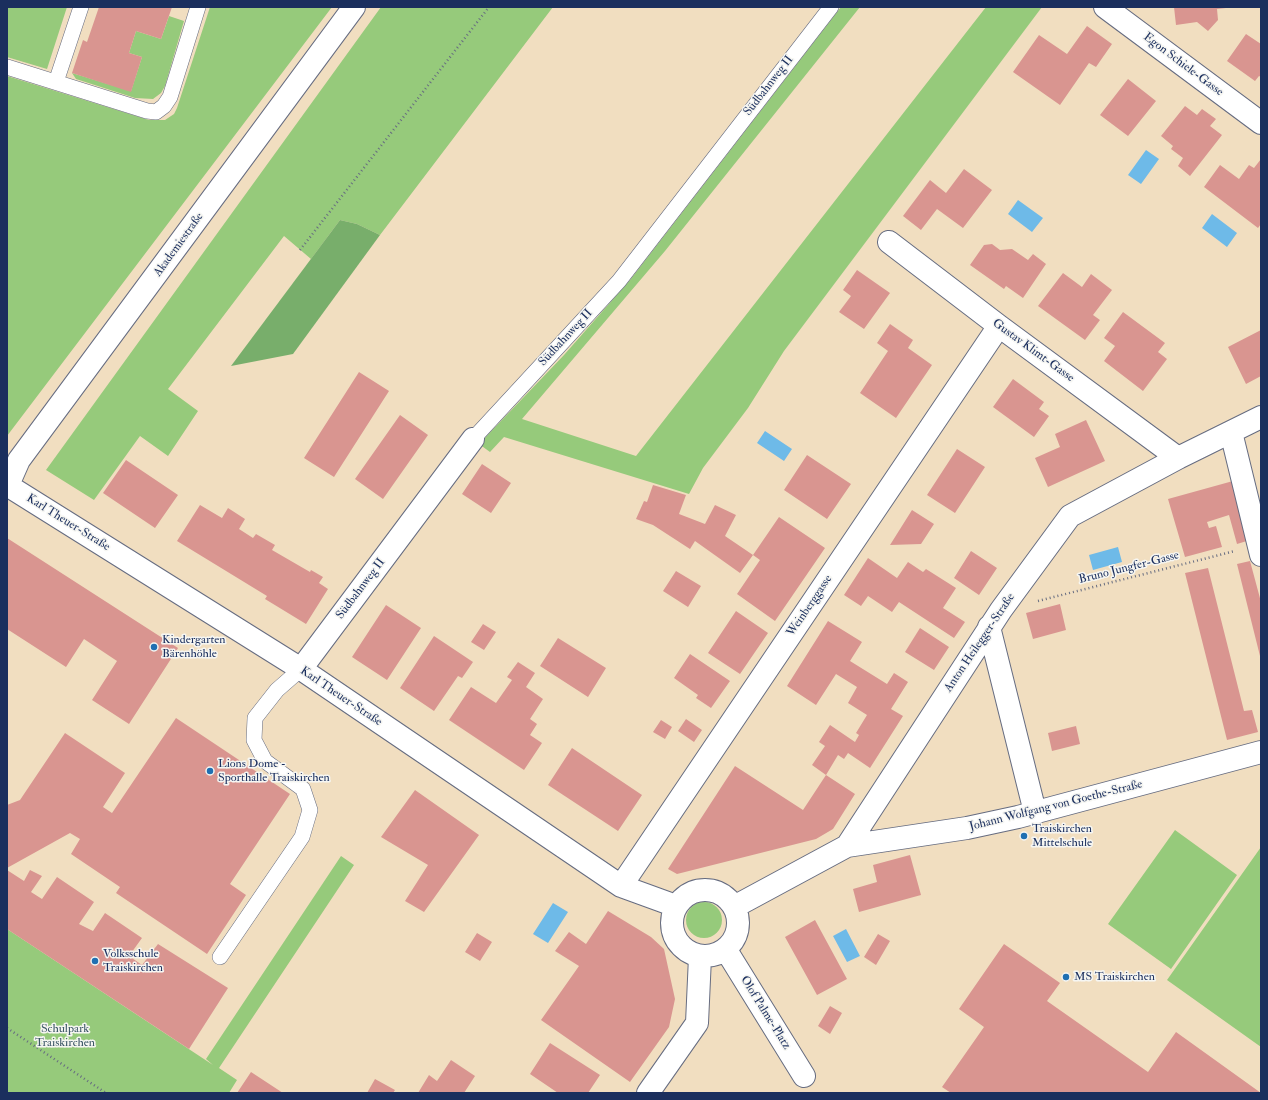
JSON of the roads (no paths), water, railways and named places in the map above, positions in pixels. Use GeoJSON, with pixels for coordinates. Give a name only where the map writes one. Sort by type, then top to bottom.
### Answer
{"type":"FeatureCollection","features":[{"type":"Feature","properties":{"kind":"street","name":"Akademiestraße"},"geometry":{"type":"LineString","coordinates":[[7,485],[19,460],[354,7]]}},
{"type":"Feature","properties":{"kind":"street","name":"Egon Schiele-Gasse"},"geometry":{"type":"LineString","coordinates":[[1105,7],[1261,123]]}},
{"type":"Feature","properties":{"kind":"street","name":"Gustav Klimt-Gasse"},"geometry":{"type":"LineString","coordinates":[[889,242],[999,326],[1178,458]]}},
{"type":"Feature","properties":{"kind":"street","name":"Weinberggasse"},"geometry":{"type":"LineString","coordinates":[[621,886],[999,326]]}},
{"type":"Feature","properties":{"kind":"street","name":"Anton Heilegger-Straße"},"geometry":{"type":"LineString","coordinates":[[734,907],[848,846],[995,619],[1070,516],[1178,458],[1261,417]]}},
{"type":"Feature","properties":{"kind":"street"},"geometry":{"type":"LineString","coordinates":[[1231,432],[1260,550]]}},
{"type":"Feature","properties":{"kind":"street","name":"Südbahnweg II"},"geometry":{"type":"LineString","coordinates":[[301,669],[473,439]]}},
{"type":"Feature","properties":{"kind":"street","name":"Karl Theuer-Straße"},"geometry":{"type":"LineString","coordinates":[[7,485],[301,669],[621,886],[676,906]]}},
{"type":"Feature","properties":{"kind":"street"},"geometry":{"type":"LineString","coordinates":[[995,619],[1035,812]]}},
{"type":"Feature","properties":{"kind":"street","name":"Johann Wolfgang von Goethe-Straße"},"geometry":{"type":"LineString","coordinates":[[848,846],[967,828],[1035,812],[1261,752]]}},
{"type":"Feature","properties":{"kind":"street"},"geometry":{"type":"LineString","coordinates":[[705,890],[717,892],[727,898],[734,907],[737,916],[737,930],[732,943],[726,950],[714,956],[700,957],[689,953],[680,947],[674,938],[671,927],[672,916],[676,906],[683,897],[693,891],[705,890]]}},
{"type":"Feature","properties":{"kind":"street","name":"Olof Palme-Platz"},"geometry":{"type":"LineString","coordinates":[[726,950],[804,1076]]}},
{"type":"Feature","properties":{"kind":"street"},"geometry":{"type":"LineString","coordinates":[[648,1093],[696,1023],[700,957]]}},
{"type":"Feature","properties":{"kind":"lane"},"geometry":{"type":"LineString","coordinates":[[56,82],[81,7]]}},
{"type":"Feature","properties":{"kind":"lane"},"geometry":{"type":"LineString","coordinates":[[7,67],[146,111],[156,112],[164,106],[170,97],[198,7]]}},
{"type":"Feature","properties":{"kind":"lane","name":"Südbahnweg II"},"geometry":{"type":"LineString","coordinates":[[473,439],[619,281],[831,7]]}},
{"type":"Feature","properties":{"kind":"lane"},"geometry":{"type":"LineString","coordinates":[[220,957],[302,837],[310,810],[302,789],[265,761],[254,740],[255,718],[277,690],[301,669]]}},
{"type":"Feature","properties":{"kind":"water"},"geometry":{"type":"Polygon","coordinates":[[[1146,150],[1159,159],[1141,184],[1128,175],[1146,150]]]}},
{"type":"Feature","properties":{"kind":"water"},"geometry":{"type":"Polygon","coordinates":[[[1018,200],[1043,218],[1032,232],[1008,214],[1018,200]]]}},
{"type":"Feature","properties":{"kind":"water"},"geometry":{"type":"Polygon","coordinates":[[[1212,214],[1237,233],[1227,247],[1202,228],[1212,214]]]}},
{"type":"Feature","properties":{"kind":"water"},"geometry":{"type":"Polygon","coordinates":[[[765,431],[792,449],[784,461],[757,443],[765,431]]]}},
{"type":"Feature","properties":{"kind":"water"},"geometry":{"type":"Polygon","coordinates":[[[1118,547],[1122,562],[1093,570],[1089,555],[1118,547]]]}},
{"type":"Feature","properties":{"kind":"water"},"geometry":{"type":"Polygon","coordinates":[[[553,903],[568,912],[548,943],[533,934],[553,903]]]}},
{"type":"Feature","properties":{"kind":"water"},"geometry":{"type":"Polygon","coordinates":[[[846,929],[860,956],[847,962],[833,936],[846,929]]]}},
{"type":"Feature","properties":{"kind":"place","name":"Kindergarten Bärenhöhle"},"geometry":{"type":"Point","coordinates":[154,647]}},
{"type":"Feature","properties":{"kind":"place","name":"Lions Dome - Sporthalle Traiskirchen"},"geometry":{"type":"Point","coordinates":[210,771]}},
{"type":"Feature","properties":{"kind":"place","name":"Traiskirchen Mittelschule"},"geometry":{"type":"Point","coordinates":[1024,836]}},
{"type":"Feature","properties":{"kind":"place","name":"Volksschule Traiskirchen"},"geometry":{"type":"Point","coordinates":[95,961]}},
{"type":"Feature","properties":{"kind":"place","name":"MS Traiskirchen"},"geometry":{"type":"Point","coordinates":[1066,977]}},
{"type":"Feature","properties":{"kind":"park label","name":"Schulpark Traiskirchen"},"geometry":{"type":"Point","coordinates":[65,1036]}}]}
